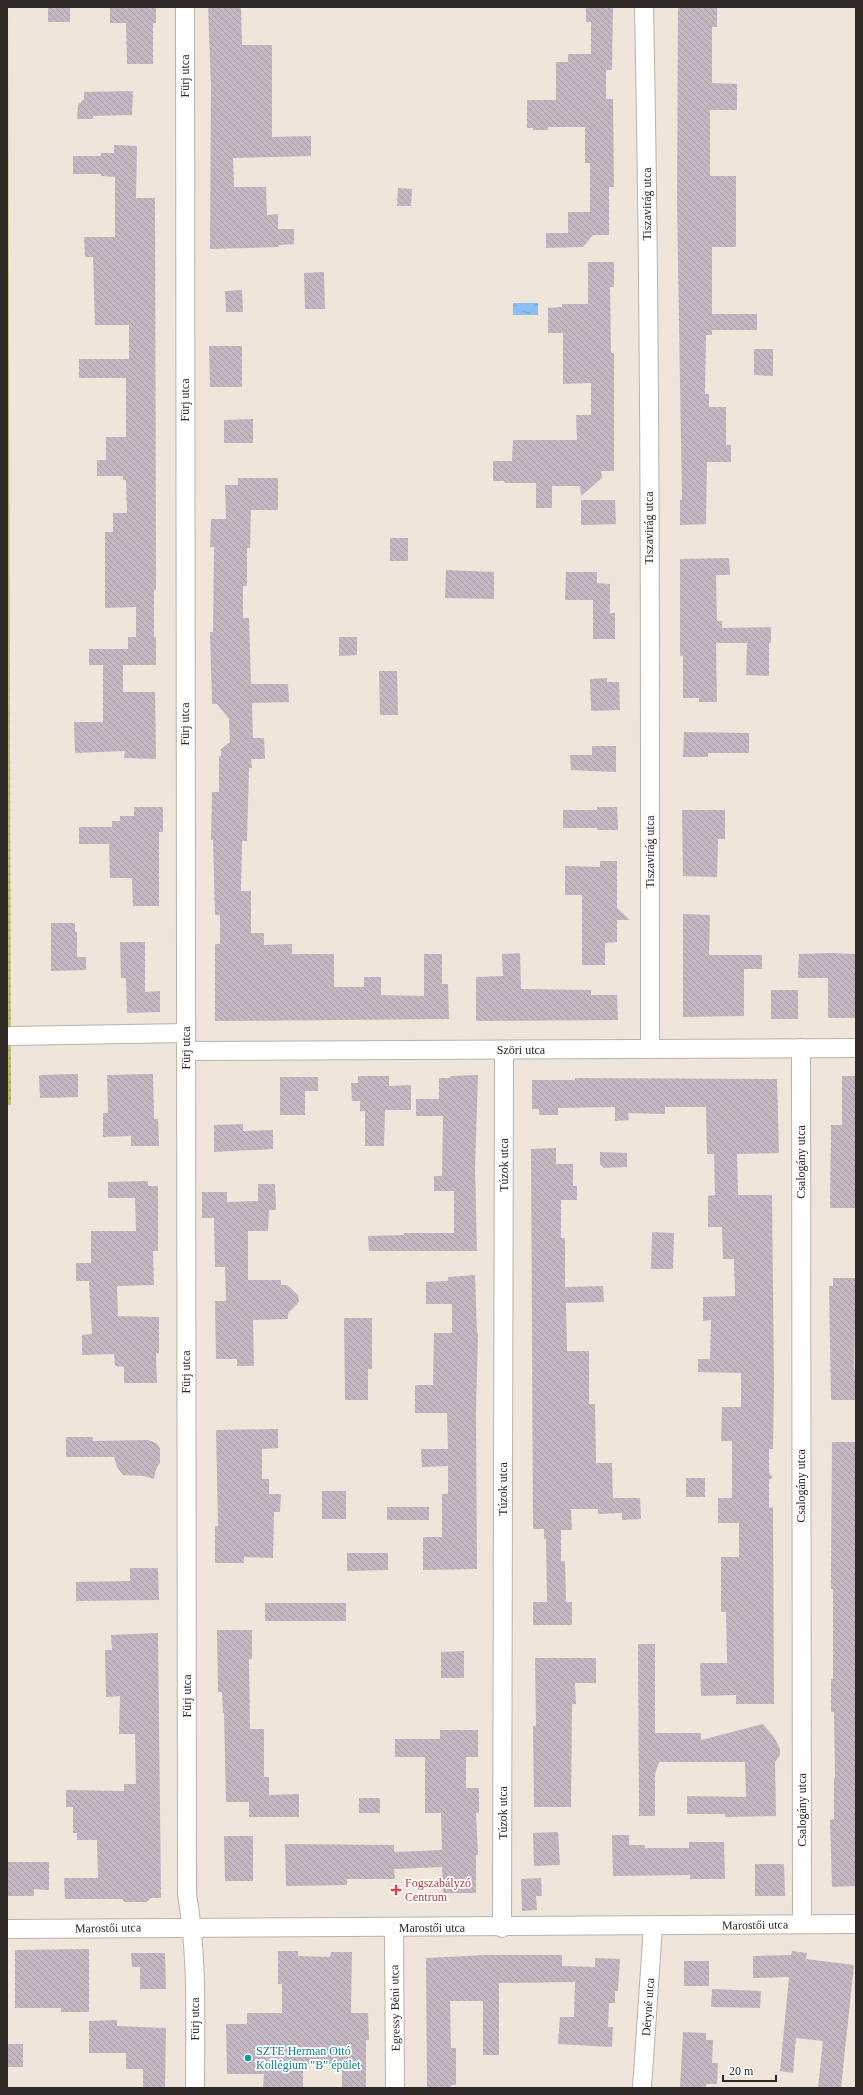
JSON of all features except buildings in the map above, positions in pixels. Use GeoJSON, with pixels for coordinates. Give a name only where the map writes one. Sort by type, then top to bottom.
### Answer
{"type":"FeatureCollection","features":[{"type":"Feature","properties":{"kind":"street","name":"Fürj utca"},"geometry":{"type":"LineString","coordinates":[[184,7],[187,1894],[192,1927],[195,2088]]}},
{"type":"Feature","properties":{"kind":"street","name":"Tiszavirág utca"},"geometry":{"type":"LineString","coordinates":[[644,7],[650,528],[650,1049]]}},
{"type":"Feature","properties":{"kind":"street"},"geometry":{"type":"LineString","coordinates":[[11,1036],[186,1033]]}},
{"type":"Feature","properties":{"kind":"street","name":"Csalogány utca"},"geometry":{"type":"LineString","coordinates":[[801,1048],[802,1924]]}},
{"type":"Feature","properties":{"kind":"street","name":"Szöri utca"},"geometry":{"type":"LineString","coordinates":[[186,1051],[856,1048]]}},
{"type":"Feature","properties":{"kind":"street","name":"Túzok utca"},"geometry":{"type":"LineString","coordinates":[[502,1928],[504,1050]]}},
{"type":"Feature","properties":{"kind":"street","name":"Marostői utca"},"geometry":{"type":"LineString","coordinates":[[7,1929],[192,1927],[502,1928],[856,1924]]}},
{"type":"Feature","properties":{"kind":"street","name":"Déryné utca"},"geometry":{"type":"LineString","coordinates":[[642,2088],[653,1926]]}},
{"type":"Feature","properties":{"kind":"street","name":"Egressy Béni utca"},"geometry":{"type":"LineString","coordinates":[[394,1927],[396,2088]]}},
{"type":"Feature","properties":{"kind":"green space"},"geometry":{"type":"Polygon","coordinates":[[[8,7],[11,1105],[7,1105],[8,7]]]}},
{"type":"Feature","properties":{"kind":"water"},"geometry":{"type":"Polygon","coordinates":[[[513,303],[538,303],[538,315],[513,315],[513,303]]]}},
{"type":"Feature","properties":{"kind":"place","name":"Fogszabályzó Centrum"},"geometry":{"type":"Point","coordinates":[396,1890]}},
{"type":"Feature","properties":{"kind":"place","name":"SZTE Herman Ottó Kollégium \"B\" épület"},"geometry":{"type":"Point","coordinates":[248,2058]}}]}
